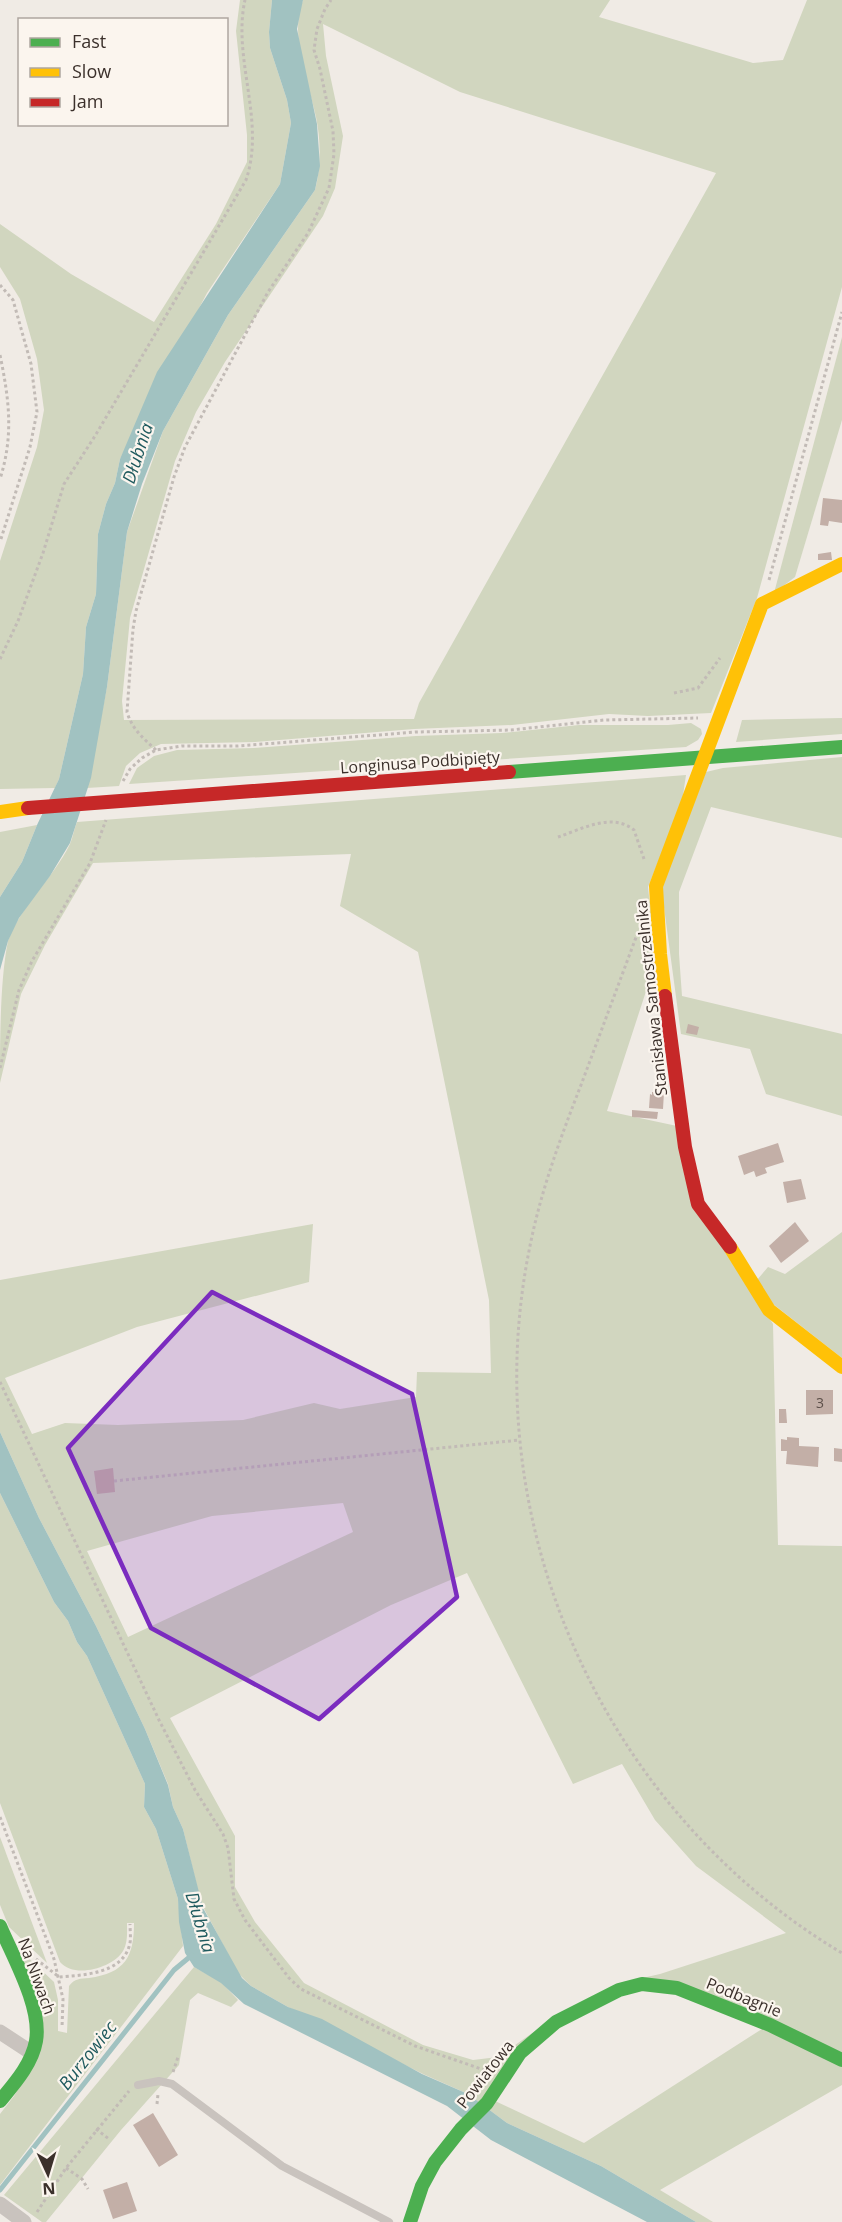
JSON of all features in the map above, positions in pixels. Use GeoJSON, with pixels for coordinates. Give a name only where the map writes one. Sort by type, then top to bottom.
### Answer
{"type":"FeatureCollection","features":[{"type":"Feature","properties":{"kind":"street"},"geometry":{"type":"LineString","coordinates":[[762,604],[842,564]]}},
{"type":"Feature","properties":{"kind":"street","name":"Stanisława Samostrzelnika"},"geometry":{"type":"LineString","coordinates":[[762,604],[656,886],[660,954],[685,1147],[698,1204],[730,1247],[770,1310],[842,1367]]}},
{"type":"Feature","properties":{"kind":"street","name":"Longinusa Podbipięty"},"geometry":{"type":"LineString","coordinates":[[0,812],[28,808],[842,747]]}},
{"type":"Feature","properties":{"kind":"street","name":"Na Niwach"},"geometry":{"type":"LineString","coordinates":[[0,1926],[33,2012],[37,2034],[32,2053],[19,2076],[0,2101]]}},
{"type":"Feature","properties":{"kind":"street","name":"Podbagnie"},"geometry":{"type":"LineString","coordinates":[[628,1987],[652,1984],[691,1993],[770,2025],[842,2060]]}},
{"type":"Feature","properties":{"kind":"street","name":"Powiatowa"},"geometry":{"type":"LineString","coordinates":[[410,2222],[428,2173],[442,2151],[487,2103],[520,2053],[556,2022],[628,1987]]}},
{"type":"Feature","properties":{"kind":"street"},"geometry":{"type":"LineString","coordinates":[[0,2032],[32,2053]]}},
{"type":"Feature","properties":{"kind":"street"},"geometry":{"type":"LineString","coordinates":[[0,2204],[24,2222]]}},
{"type":"Feature","properties":{"kind":"lane"},"geometry":{"type":"LineString","coordinates":[[138,2085],[153,2081],[172,2084],[282,2166],[389,2222]]}},
{"type":"Feature","properties":{"kind":"path"},"geometry":{"type":"LineString","coordinates":[[0,659],[18,621],[43,553],[64,484],[95,436],[246,180],[250,168],[253,135],[241,25],[245,0]]}},
{"type":"Feature","properties":{"kind":"path"},"geometry":{"type":"LineString","coordinates":[[156,750],[138,735],[127,712],[136,611],[174,477],[185,447],[268,292],[308,233],[329,188],[334,154],[333,130],[314,50],[317,29],[331,0]]}},
{"type":"Feature","properties":{"kind":"path"},"geometry":{"type":"LineString","coordinates":[[0,285],[13,300],[31,364],[37,412],[30,447],[0,542]]}},
{"type":"Feature","properties":{"kind":"path"},"geometry":{"type":"LineString","coordinates":[[762,604],[842,312]]}},
{"type":"Feature","properties":{"kind":"path"},"geometry":{"type":"LineString","coordinates":[[0,355],[9,399],[9,439],[0,479]]}},
{"type":"Feature","properties":{"kind":"path"},"geometry":{"type":"LineString","coordinates":[[122,783],[130,769],[142,758],[156,750],[182,746],[238,746],[416,732],[511,730],[604,720],[684,718],[716,722]]}},
{"type":"Feature","properties":{"kind":"path"},"geometry":{"type":"LineString","coordinates":[[558,837],[602,823],[620,822],[634,830],[644,861]]}},
{"type":"Feature","properties":{"kind":"path"},"geometry":{"type":"LineString","coordinates":[[0,1068],[19,990],[36,953],[90,863],[101,833]]}},
{"type":"Feature","properties":{"kind":"path"},"geometry":{"type":"LineString","coordinates":[[639,929],[559,1144],[535,1223],[524,1278],[517,1339],[516,1387],[529,1510],[552,1594],[580,1664],[621,1738],[661,1795],[711,1851],[769,1902],[807,1931],[842,1953]]}},
{"type":"Feature","properties":{"kind":"path"},"geometry":{"type":"LineString","coordinates":[[0,1382],[159,1720],[195,1790],[223,1834],[228,1848],[234,1899],[246,1920],[301,1989],[415,2046],[502,2078]]}},
{"type":"Feature","properties":{"kind":"path"},"geometry":{"type":"LineString","coordinates":[[114,1481],[520,1440]]}},
{"type":"Feature","properties":{"kind":"path"},"geometry":{"type":"LineString","coordinates":[[0,1817],[54,1959],[63,1999],[62,2028]]}},
{"type":"Feature","properties":{"kind":"path"},"geometry":{"type":"LineString","coordinates":[[32,1956],[59,1977],[91,1974],[121,1961],[130,1942],[130,1924]]}},
{"type":"Feature","properties":{"kind":"path"},"geometry":{"type":"LineString","coordinates":[[170,2079],[178,2056]]}},
{"type":"Feature","properties":{"kind":"path"},"geometry":{"type":"LineString","coordinates":[[37,2212],[66,2168],[96,2129],[129,2091],[138,2085]]}},
{"type":"Feature","properties":{"kind":"path"},"geometry":{"type":"LineString","coordinates":[[96,2129],[109,2139]]}},
{"type":"Feature","properties":{"kind":"path"},"geometry":{"type":"LineString","coordinates":[[66,2168],[82,2179],[88,2189]]}},
{"type":"Feature","properties":{"kind":"highlighted area"},"geometry":{"type":"Polygon","coordinates":[[[212,1292],[412,1394],[457,1597],[319,1719],[151,1628],[68,1448],[212,1292]]]}},
{"type":"Feature","properties":{"kind":"green space"},"geometry":{"type":"Polygon","coordinates":[[[240,0],[272,0],[270,48],[287,100],[291,123],[280,184],[207,293],[120,459],[115,483],[106,504],[98,534],[96,594],[86,627],[83,674],[55,788],[0,789],[0,561],[37,447],[44,410],[37,359],[20,299],[0,267],[0,224],[71,274],[154,322],[216,224],[247,162],[247,135],[236,31],[240,0]]]}},
{"type":"Feature","properties":{"kind":"green space"},"geometry":{"type":"Polygon","coordinates":[[[303,0],[610,0],[599,17],[753,63],[783,60],[807,0],[842,0],[842,287],[757,598],[711,713],[648,716],[609,714],[512,725],[414,729],[255,742],[161,744],[140,753],[126,766],[119,786],[87,788],[107,687],[127,532],[163,431],[228,315],[315,190],[320,154],[319,135],[301,58],[299,14],[303,0]],[[323,24],[326,56],[343,136],[335,188],[323,216],[225,362],[196,412],[175,461],[130,618],[122,701],[124,720],[414,719],[419,703],[716,173],[460,92],[323,24]]]}},
{"type":"Feature","properties":{"kind":"green space"},"geometry":{"type":"Polygon","coordinates":[[[842,337],[842,420],[795,577],[774,593],[842,337]]]}},
{"type":"Feature","properties":{"kind":"green space"},"geometry":{"type":"Polygon","coordinates":[[[842,718],[842,734],[736,742],[742,720],[842,718]]]}},
{"type":"Feature","properties":{"kind":"green space"},"geometry":{"type":"Polygon","coordinates":[[[691,723],[701,729],[702,734],[698,740],[686,747],[129,784],[137,768],[154,756],[177,750],[254,748],[416,736],[502,733],[579,725],[691,723]]]}},
{"type":"Feature","properties":{"kind":"green space"},"geometry":{"type":"Polygon","coordinates":[[[842,757],[842,838],[711,807],[679,892],[679,954],[682,996],[842,1034],[842,1116],[766,1094],[750,1049],[681,1034],[661,885],[706,772],[723,768],[842,757]]]}},
{"type":"Feature","properties":{"kind":"green space"},"geometry":{"type":"Polygon","coordinates":[[[686,775],[682,802],[648,887],[658,977],[650,979],[607,1111],[677,1126],[685,1178],[773,1324],[778,1545],[842,1546],[842,2056],[638,1979],[786,1933],[696,1866],[655,1820],[622,1764],[573,1784],[467,1573],[391,1605],[170,1718],[235,1836],[235,1887],[255,1922],[304,1983],[423,2045],[473,2060],[498,2057],[548,2022],[480,2103],[468,2094],[288,2007],[251,1986],[238,1973],[201,1903],[183,1829],[173,1807],[168,1784],[145,1729],[96,1626],[39,1518],[0,1432],[0,1280],[313,1224],[309,1282],[137,1327],[5,1378],[32,1434],[65,1423],[118,1425],[243,1420],[314,1403],[340,1409],[416,1397],[417,1372],[491,1373],[489,1300],[418,952],[340,906],[351,854],[93,863],[45,945],[21,994],[0,1083],[2,992],[8,941],[21,916],[63,857],[77,822],[686,775]],[[343,1503],[212,1516],[87,1551],[128,1637],[353,1532],[343,1503]]]}},
{"type":"Feature","properties":{"kind":"green space"},"geometry":{"type":"Polygon","coordinates":[[[37,825],[22,862],[0,897],[0,832],[37,825]]]}},
{"type":"Feature","properties":{"kind":"green space"},"geometry":{"type":"Polygon","coordinates":[[[842,1232],[842,1358],[773,1304],[757,1280],[768,1267],[785,1274],[842,1232]]]}},
{"type":"Feature","properties":{"kind":"green space"},"geometry":{"type":"Polygon","coordinates":[[[0,1493],[54,1602],[68,1621],[77,1642],[87,1656],[145,1784],[144,1807],[156,1829],[178,1899],[183,1946],[0,2185],[0,2114],[37,2058],[18,1953],[23,1953],[54,1982],[58,2000],[58,2031],[67,2033],[69,1986],[76,1980],[101,1976],[119,1967],[129,1954],[134,1935],[134,1923],[127,1923],[125,1948],[111,1962],[93,1969],[74,1970],[60,1962],[0,1803],[0,1493]]]}},
{"type":"Feature","properties":{"kind":"green space"},"geometry":{"type":"Polygon","coordinates":[[[0,1837],[47,1963],[9,1927],[0,1905],[0,1837]]]}},
{"type":"Feature","properties":{"kind":"green space"},"geometry":{"type":"Polygon","coordinates":[[[194,1967],[221,1982],[238,2000],[231,2007],[198,1993],[190,2000],[179,2065],[121,2130],[46,2222],[42,2222],[4,2195],[194,1967]]]}},
{"type":"Feature","properties":{"kind":"green space"},"geometry":{"type":"Polygon","coordinates":[[[765,2027],[842,2067],[842,2085],[660,2190],[713,2222],[696,2222],[601,2166],[507,2123],[488,2109],[493,2100],[584,2143],[765,2027]]]}},
{"type":"Feature","properties":{"kind":"water","name":"Dłubnia"},"geometry":{"type":"Polygon","coordinates":[[[272,0],[303,0],[297,29],[317,124],[320,166],[315,190],[228,315],[163,431],[142,484],[127,532],[107,687],[91,778],[70,843],[50,876],[19,918],[8,941],[0,970],[0,897],[22,862],[59,779],[83,674],[86,627],[96,594],[98,534],[106,504],[115,483],[120,459],[157,372],[280,184],[291,123],[287,100],[270,48],[272,0]]]}},
{"type":"Feature","properties":{"kind":"water","name":"Dłubnia"},"geometry":{"type":"Polygon","coordinates":[[[0,1432],[39,1518],[96,1626],[145,1729],[183,1829],[203,1908],[242,1978],[251,1986],[288,2007],[322,2019],[422,2074],[468,2094],[507,2123],[601,2166],[696,2222],[647,2222],[491,2140],[447,2106],[244,2004],[221,1983],[194,1967],[185,1953],[179,1922],[178,1899],[156,1829],[144,1807],[145,1784],[87,1656],[77,1642],[68,1621],[54,1602],[0,1493],[0,1432]]]}},
{"type":"Feature","properties":{"kind":"building"},"geometry":{"type":"Polygon","coordinates":[[[823,498],[842,500],[842,523],[829,521],[828,526],[820,525],[823,498]]]}},
{"type":"Feature","properties":{"kind":"building"},"geometry":{"type":"Polygon","coordinates":[[[831,552],[832,560],[818,560],[818,554],[831,552]]]}},
{"type":"Feature","properties":{"kind":"building"},"geometry":{"type":"Polygon","coordinates":[[[688,1024],[699,1027],[697,1035],[686,1033],[688,1024]]]}},
{"type":"Feature","properties":{"kind":"building"},"geometry":{"type":"Polygon","coordinates":[[[652,1092],[664,1092],[663,1109],[649,1108],[652,1092]]]}},
{"type":"Feature","properties":{"kind":"building"},"geometry":{"type":"Polygon","coordinates":[[[632,1110],[658,1112],[657,1119],[632,1117],[632,1110]]]}},
{"type":"Feature","properties":{"kind":"building"},"geometry":{"type":"Polygon","coordinates":[[[778,1143],[784,1162],[765,1168],[767,1173],[756,1177],[754,1171],[744,1175],[738,1156],[778,1143]]]}},
{"type":"Feature","properties":{"kind":"building"},"geometry":{"type":"Polygon","coordinates":[[[801,1179],[806,1199],[787,1203],[783,1182],[801,1179]]]}},
{"type":"Feature","properties":{"kind":"building"},"geometry":{"type":"Polygon","coordinates":[[[795,1222],[809,1241],[781,1263],[769,1246],[795,1222]]]}},
{"type":"Feature","properties":{"kind":"building"},"geometry":{"type":"Polygon","coordinates":[[[806,1390],[833,1390],[833,1414],[806,1415],[806,1390]]]}},
{"type":"Feature","properties":{"kind":"building"},"geometry":{"type":"Polygon","coordinates":[[[779,1409],[786,1409],[787,1423],[779,1423],[779,1409]]]}},
{"type":"Feature","properties":{"kind":"building"},"geometry":{"type":"Polygon","coordinates":[[[787,1437],[799,1438],[799,1446],[819,1447],[818,1467],[786,1464],[787,1451],[781,1451],[781,1439],[787,1440],[787,1437]]]}},
{"type":"Feature","properties":{"kind":"building"},"geometry":{"type":"Polygon","coordinates":[[[834,1448],[842,1449],[842,1462],[834,1461],[834,1448]]]}},
{"type":"Feature","properties":{"kind":"building"},"geometry":{"type":"Polygon","coordinates":[[[113,1468],[115,1492],[97,1494],[94,1471],[113,1468]]]}},
{"type":"Feature","properties":{"kind":"building"},"geometry":{"type":"Polygon","coordinates":[[[153,2113],[178,2155],[159,2167],[133,2125],[153,2113]]]}},
{"type":"Feature","properties":{"kind":"building"},"geometry":{"type":"Polygon","coordinates":[[[127,2182],[137,2211],[113,2219],[103,2190],[127,2182]]]}},
{"type":"Feature","properties":{"kind":"waterway","name":"Burzowiec"},"geometry":{"type":"LineString","coordinates":[[0,2190],[174,1970],[192,1955]]}},
{"type":"Feature","properties":{"kind":"traffic: fast"},"geometry":{"type":"LineString","coordinates":[[509,772],[842,747]]}},
{"type":"Feature","properties":{"kind":"traffic: fast"},"geometry":{"type":"LineString","coordinates":[[0,1926],[31,1998],[37,2028],[31,2058],[0,2101]]}},
{"type":"Feature","properties":{"kind":"traffic: fast"},"geometry":{"type":"LineString","coordinates":[[410,2222],[422,2186],[435,2162],[461,2129],[487,2103],[520,2053],[556,2022],[619,1990],[642,1984],[677,1988],[770,2025],[842,2060]]}},
{"type":"Feature","properties":{"kind":"traffic: slow"},"geometry":{"type":"LineString","coordinates":[[665,996],[656,886],[762,604],[842,564]]}},
{"type":"Feature","properties":{"kind":"traffic: slow"},"geometry":{"type":"LineString","coordinates":[[0,812],[28,808]]}},
{"type":"Feature","properties":{"kind":"traffic: slow"},"geometry":{"type":"LineString","coordinates":[[730,1247],[769,1310],[842,1367]]}},
{"type":"Feature","properties":{"kind":"traffic: jam"},"geometry":{"type":"LineString","coordinates":[[160,798],[509,772]]}},
{"type":"Feature","properties":{"kind":"traffic: jam"},"geometry":{"type":"LineString","coordinates":[[28,808],[160,798]]}},
{"type":"Feature","properties":{"kind":"traffic: jam"},"geometry":{"type":"LineString","coordinates":[[665,996],[685,1147],[698,1204],[730,1247]]}}]}
